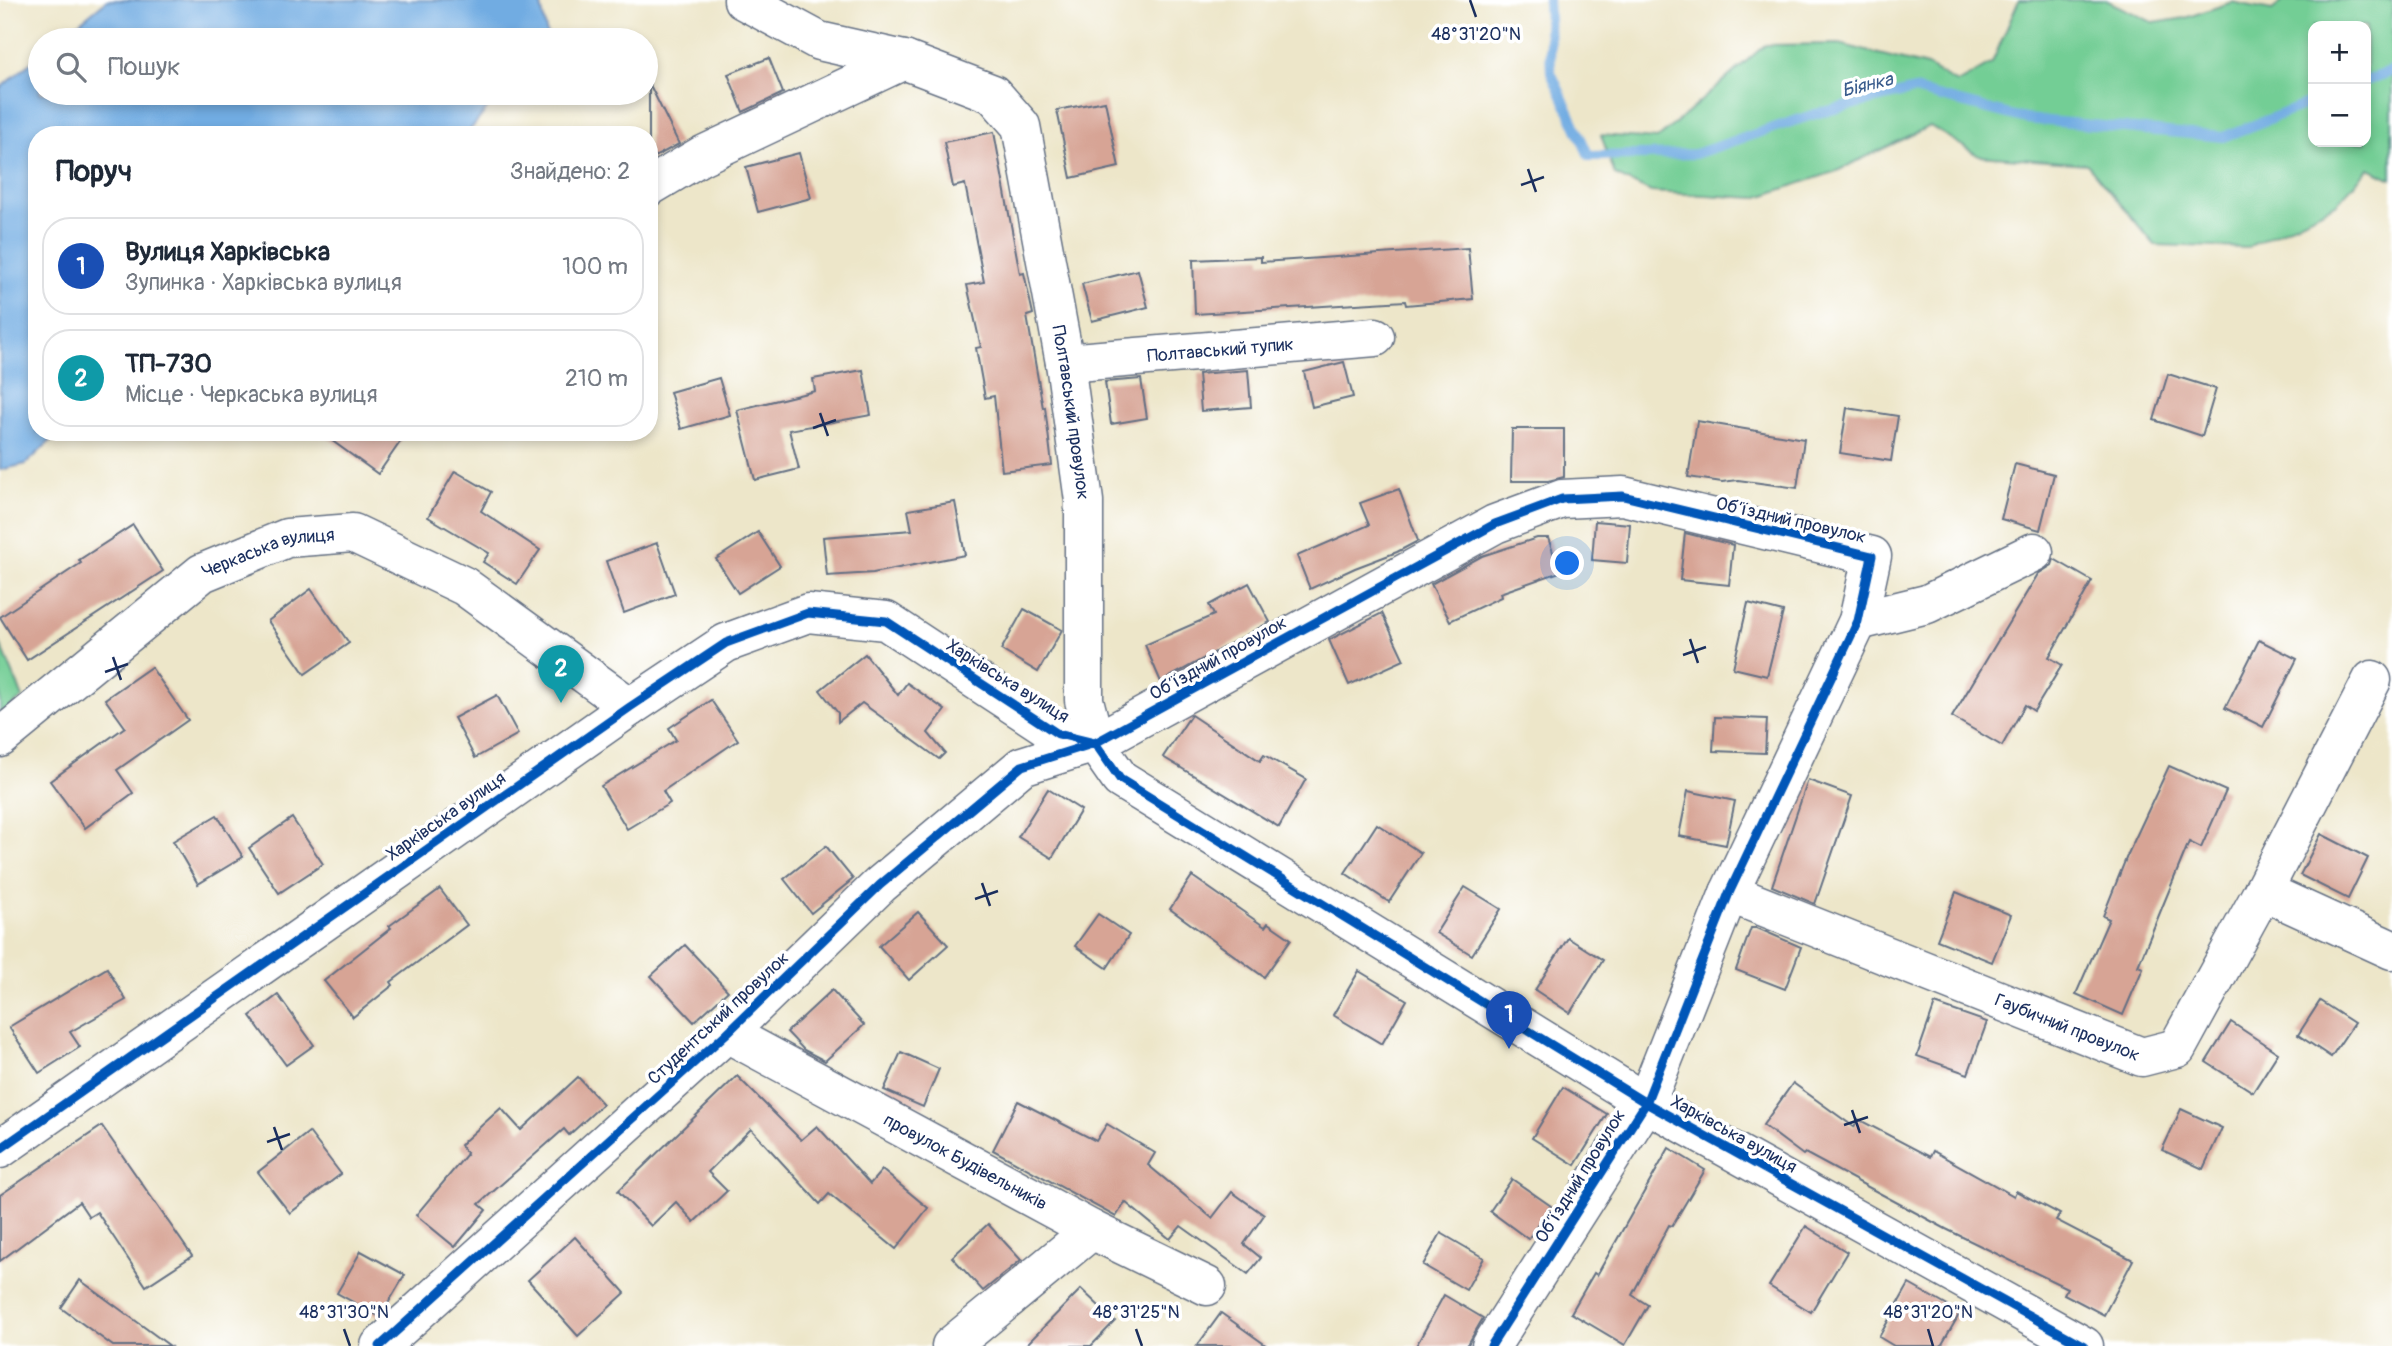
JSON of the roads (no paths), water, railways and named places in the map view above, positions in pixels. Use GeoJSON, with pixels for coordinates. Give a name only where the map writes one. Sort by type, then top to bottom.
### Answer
{"type":"FeatureCollection","features":[{"type":"Feature","properties":{"kind":"street"},"geometry":{"type":"LineString","coordinates":[[743,0],[819,41],[904,60]]}},
{"type":"Feature","properties":{"kind":"street"},"geometry":{"type":"LineString","coordinates":[[658,182],[701,156],[904,60]]}},
{"type":"Feature","properties":{"kind":"street","name":"Полтавський провулок"},"geometry":{"type":"LineString","coordinates":[[904,60],[993,93],[1021,127],[1065,363],[1084,501],[1084,700],[1095,743]]}},
{"type":"Feature","properties":{"kind":"street","name":"Полтавський тупик"},"geometry":{"type":"LineString","coordinates":[[1065,363],[1375,337]]}},
{"type":"Feature","properties":{"kind":"street","name":"Обʼїздний провулок"},"geometry":{"type":"LineString","coordinates":[[1095,743],[1495,524],[1562,499],[1623,496],[1872,556],[1858,621],[1729,893],[1646,1103],[1491,1346]]}},
{"type":"Feature","properties":{"kind":"street","name":"Черкаська вулиця"},"geometry":{"type":"LineString","coordinates":[[0,738],[202,573],[287,538],[353,533],[464,586],[630,707]]}},
{"type":"Feature","properties":{"kind":"street"},"geometry":{"type":"LineString","coordinates":[[1858,621],[1927,604],[2034,552]]}},
{"type":"Feature","properties":{"kind":"street","name":"Харківська вулиця"},"geometry":{"type":"LineString","coordinates":[[0,1149],[630,707],[726,643],[808,612],[886,621],[1058,734],[1095,743],[1120,779],[1646,1103],[2084,1346]]}},
{"type":"Feature","properties":{"kind":"street","name":"Гаубичний провулок"},"geometry":{"type":"LineString","coordinates":[[1729,893],[2142,1056],[2177,1048],[2263,891],[2372,680]]}},
{"type":"Feature","properties":{"kind":"street","name":"Студентський провулок"},"geometry":{"type":"LineString","coordinates":[[380,1346],[727,1033],[880,885],[1022,765],[1095,743]]}},
{"type":"Feature","properties":{"kind":"street"},"geometry":{"type":"LineString","coordinates":[[2263,891],[2392,950]]}},
{"type":"Feature","properties":{"kind":"street","name":"провулок Будівельників"},"geometry":{"type":"LineString","coordinates":[[727,1033],[1092,1230],[1207,1286]]}},
{"type":"Feature","properties":{"kind":"street"},"geometry":{"type":"LineString","coordinates":[[950,1346],[1092,1230]]}},
{"type":"Feature","properties":{"kind":"water"},"geometry":{"type":"Polygon","coordinates":[[[107,0],[540,0],[546,28],[73,28],[107,0]]]}},
{"type":"Feature","properties":{"kind":"water"},"geometry":{"type":"Polygon","coordinates":[[[28,65],[28,105],[490,105],[473,126],[28,126],[28,441],[50,441],[26,464],[0,470],[0,88],[28,65]]]}},
{"type":"Feature","properties":{"kind":"waterway","name":"Біянка"},"geometry":{"type":"LineString","coordinates":[[1548,0],[1551,72],[1589,156],[1695,154],[1815,114],[1914,90],[2026,119],[2223,137],[2308,104]]}},
{"type":"Feature","properties":{"kind":"waterway","name":"Біянка"},"geometry":{"type":"LineString","coordinates":[[2371,79],[2392,71]]}},
{"type":"Feature","properties":{"kind":"place","name":"ТП-730"},"geometry":{"type":"Point","coordinates":[561,703]}},
{"type":"Feature","properties":{"kind":"place","name":"Вулиця Харківська"},"geometry":{"type":"Point","coordinates":[1509,1049]}}]}
